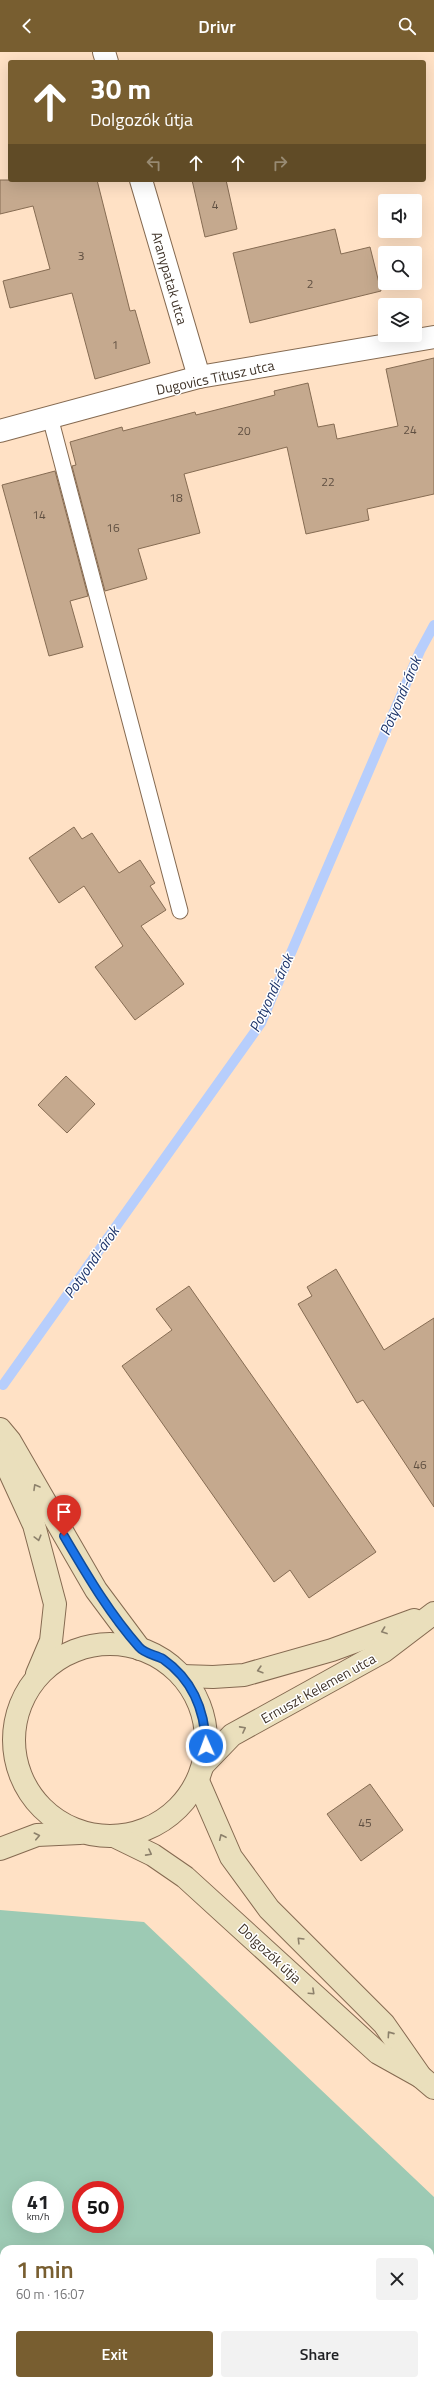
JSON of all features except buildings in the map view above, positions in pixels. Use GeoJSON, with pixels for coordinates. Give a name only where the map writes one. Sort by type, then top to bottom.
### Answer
{"type":"FeatureCollection","features":[{"type":"Feature","properties":{"kind":"main road"},"geometry":{"type":"LineString","coordinates":[[0,1429],[10,1441],[96,1590],[140,1649]]}},
{"type":"Feature","properties":{"kind":"main road"},"geometry":{"type":"LineString","coordinates":[[0,1451],[34,1525],[55,1604],[51,1641],[33,1681],[23,1697],[17,1715],[14,1733],[17,1766],[31,1796],[54,1819],[84,1833]]}},
{"type":"Feature","properties":{"kind":"main road","name":"Ernuszt Kelemen utca"},"geometry":{"type":"LineString","coordinates":[[182,1676],[213,1677],[244,1674],[332,1650],[434,1613]]}},
{"type":"Feature","properties":{"kind":"main road","name":"Ernuszt Kelemen utca"},"geometry":{"type":"LineString","coordinates":[[114,1836],[148,1829],[164,1820],[178,1809],[201,1772],[232,1735],[384,1651],[434,1613]]}},
{"type":"Feature","properties":{"kind":"main road"},"geometry":{"type":"LineString","coordinates":[[33,1681],[59,1658],[74,1651],[107,1644],[140,1649],[163,1659],[182,1676],[193,1691],[201,1708],[206,1727],[206,1746],[201,1772]]}},
{"type":"Feature","properties":{"kind":"main road"},"geometry":{"type":"LineString","coordinates":[[0,1760],[14,1733]]}},
{"type":"Feature","properties":{"kind":"main road","name":"Dolgozók útja"},"geometry":{"type":"LineString","coordinates":[[201,1772],[231,1857],[269,1909],[384,2024],[428,2083]]}},
{"type":"Feature","properties":{"kind":"main road"},"geometry":{"type":"LineString","coordinates":[[0,1849],[37,1834],[84,1833],[114,1836]]}},
{"type":"Feature","properties":{"kind":"main road","name":"Dolgozók útja"},"geometry":{"type":"LineString","coordinates":[[114,1836],[153,1855],[186,1877],[378,2053],[428,2083]]}},
{"type":"Feature","properties":{"kind":"street","name":"Aranypatak utca"},"geometry":{"type":"LineString","coordinates":[[142,182],[199,377]]}},
{"type":"Feature","properties":{"kind":"street","name":"Dugovics Titusz utca"},"geometry":{"type":"LineString","coordinates":[[0,431],[199,377],[434,337]]}},
{"type":"Feature","properties":{"kind":"lane"},"geometry":{"type":"LineString","coordinates":[[50,417],[180,911]]}},
{"type":"Feature","properties":{"kind":"green space"},"geometry":{"type":"Polygon","coordinates":[[[0,1910],[144,1922],[434,2197],[434,2245],[0,2245],[0,1910]]]}},
{"type":"Feature","properties":{"kind":"waterway","name":"Potyondi-árok"},"geometry":{"type":"LineString","coordinates":[[3,1385],[261,1023],[420,651],[434,625]]}},
{"type":"Feature","properties":{"kind":"route"},"geometry":{"type":"LineString","coordinates":[[64,1536],[96,1590],[140,1649],[163,1659],[182,1676],[193,1691],[201,1708],[206,1727],[206,1746]]}}]}
